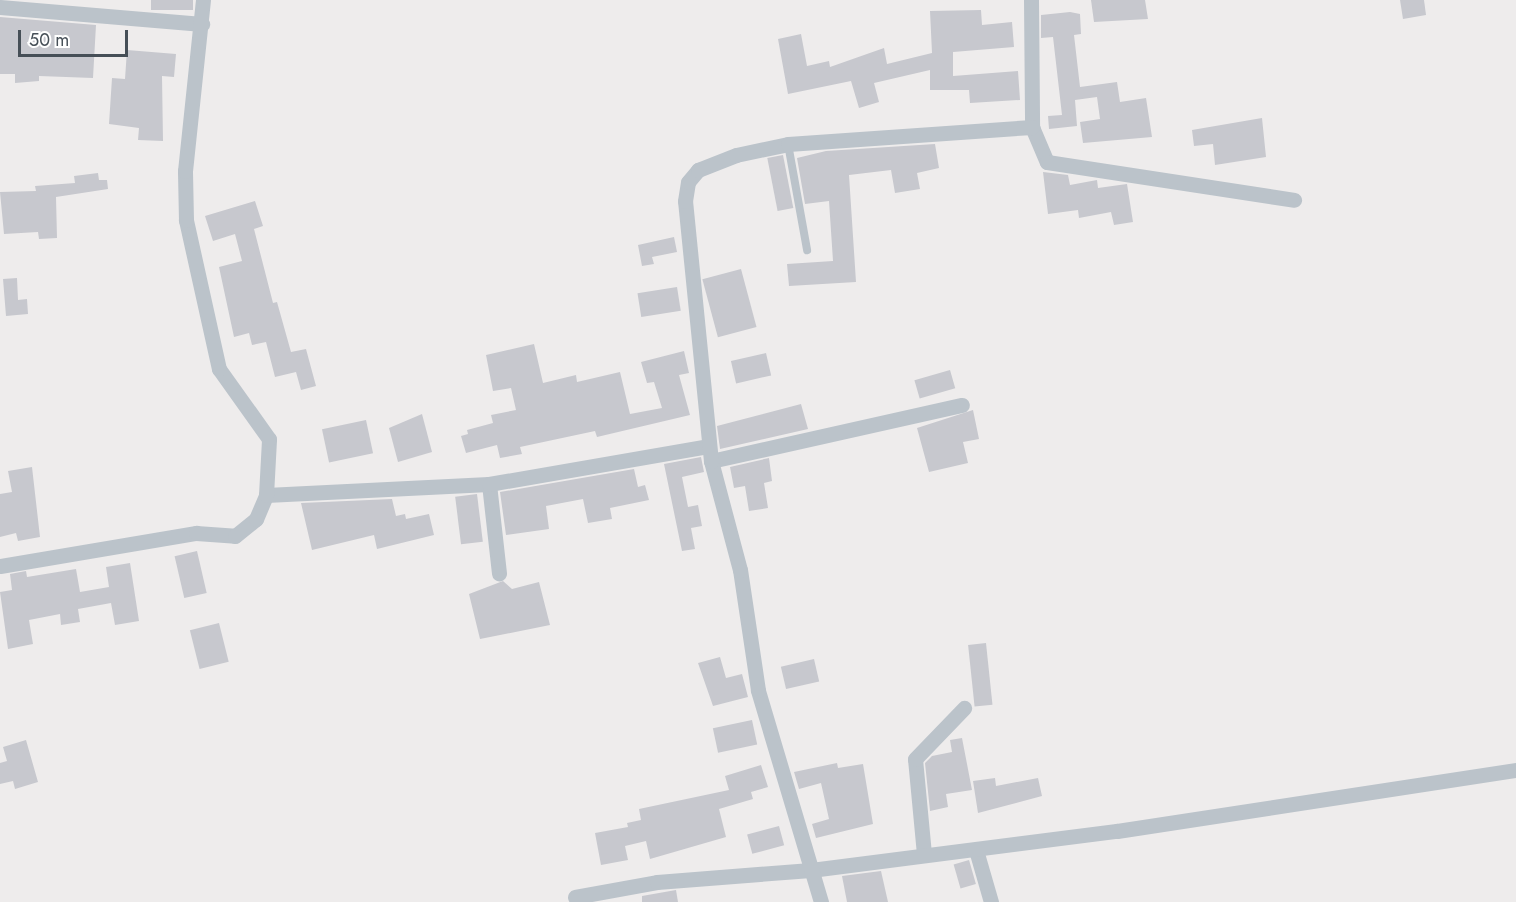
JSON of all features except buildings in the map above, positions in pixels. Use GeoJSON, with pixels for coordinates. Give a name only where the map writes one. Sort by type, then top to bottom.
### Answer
{"type":"FeatureCollection","features":[{"type":"Feature","properties":{"kind":"street"},"geometry":{"type":"LineString","coordinates":[[0,566],[196,532],[235,536],[256,519],[266,495],[268,439],[219,369],[186,220],[185,171],[203,0]]}},
{"type":"Feature","properties":{"kind":"street"},"geometry":{"type":"LineString","coordinates":[[1031,0],[1032,127],[1042,156],[1054,165],[1294,200]]}},
{"type":"Feature","properties":{"kind":"street"},"geometry":{"type":"LineString","coordinates":[[0,7],[202,24]]}},
{"type":"Feature","properties":{"kind":"street"},"geometry":{"type":"LineString","coordinates":[[821,902],[759,690],[740,570],[709,454],[685,201],[688,182],[698,170],[736,155],[788,144],[1032,127]]}},
{"type":"Feature","properties":{"kind":"street"},"geometry":{"type":"LineString","coordinates":[[266,495],[489,484],[709,454],[962,405]]}},
{"type":"Feature","properties":{"kind":"street"},"geometry":{"type":"LineString","coordinates":[[489,484],[499,573]]}},
{"type":"Feature","properties":{"kind":"street"},"geometry":{"type":"LineString","coordinates":[[924,854],[915,759],[964,708]]}},
{"type":"Feature","properties":{"kind":"street"},"geometry":{"type":"LineString","coordinates":[[575,897],[657,882],[811,870],[924,854],[976,850],[1516,770]]}},
{"type":"Feature","properties":{"kind":"street"},"geometry":{"type":"LineString","coordinates":[[976,850],[992,902]]}},
{"type":"Feature","properties":{"kind":"lane"},"geometry":{"type":"LineString","coordinates":[[788,144],[807,250]]}}]}
